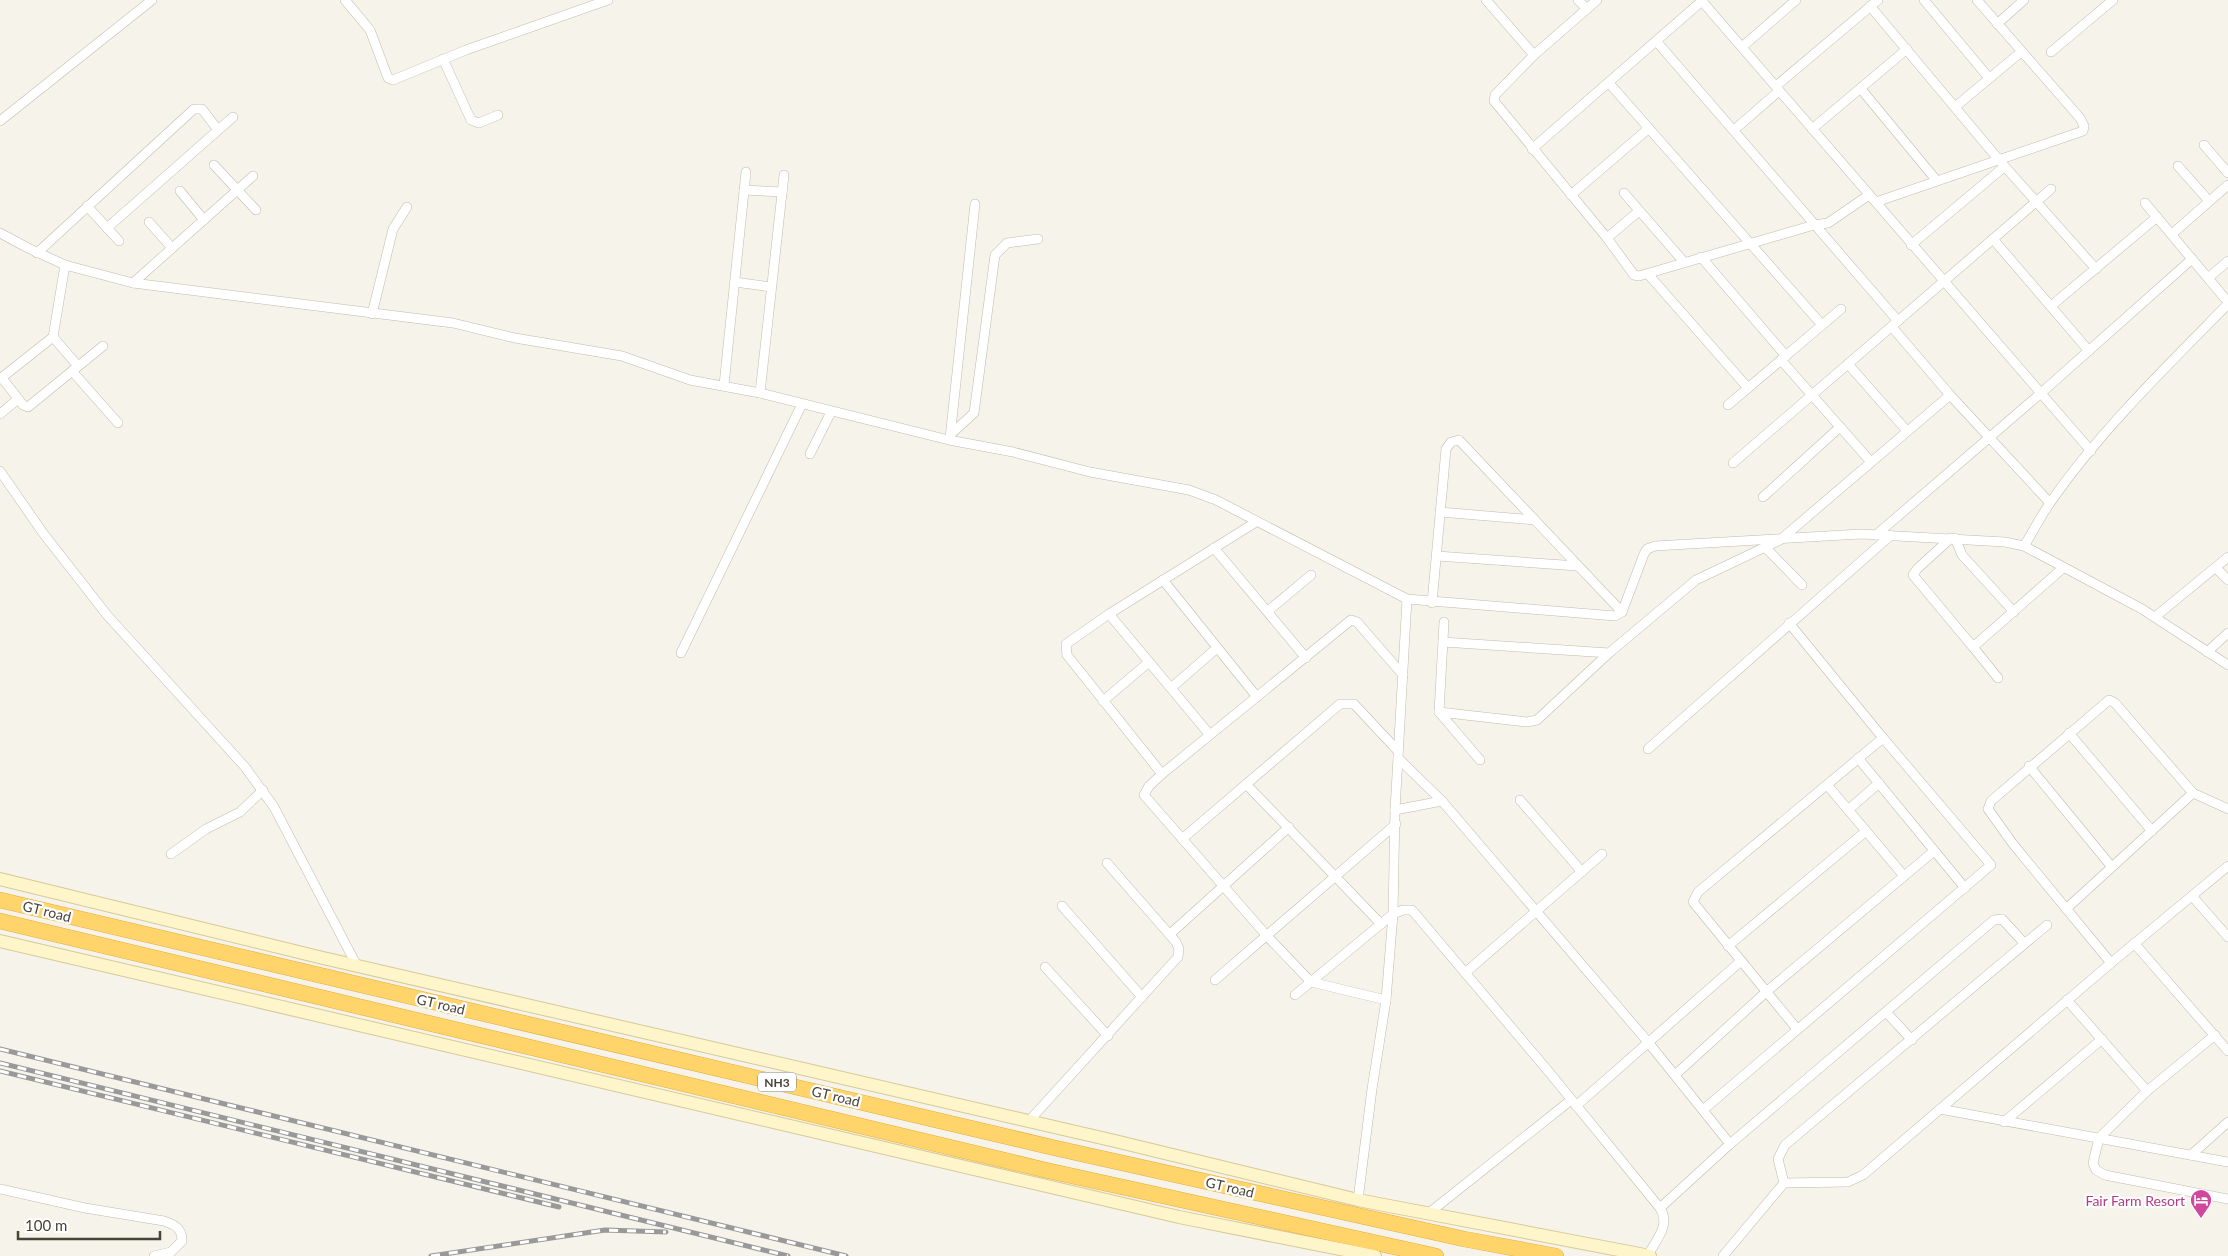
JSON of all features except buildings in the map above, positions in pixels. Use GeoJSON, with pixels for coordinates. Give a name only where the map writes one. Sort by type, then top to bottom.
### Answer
{"type":"FeatureCollection","features":[{"type":"Feature","properties":{"kind":"highway","name":"GT road"},"geometry":{"type":"LineString","coordinates":[[0,900],[1064,1150],[1464,1239],[1556,1256]]}},
{"type":"Feature","properties":{"kind":"highway","name":"GT road"},"geometry":{"type":"LineString","coordinates":[[0,921],[1026,1165],[1436,1256]]}},
{"type":"Feature","properties":{"kind":"main road"},"geometry":{"type":"LineString","coordinates":[[0,879],[357,966],[1358,1200],[1649,1256]]}},
{"type":"Feature","properties":{"kind":"main road"},"geometry":{"type":"LineString","coordinates":[[0,941],[1179,1217],[1375,1256]]}},
{"type":"Feature","properties":{"kind":"street"},"geometry":{"type":"LineString","coordinates":[[0,121],[152,0]]}},
{"type":"Feature","properties":{"kind":"street"},"geometry":{"type":"LineString","coordinates":[[345,0],[370,30],[390,80],[608,0]]}},
{"type":"Feature","properties":{"kind":"street"},"geometry":{"type":"LineString","coordinates":[[1486,0],[1534,55]]}},
{"type":"Feature","properties":{"kind":"street"},"geometry":{"type":"LineString","coordinates":[[1578,0],[1587,9]]}},
{"type":"Feature","properties":{"kind":"street"},"geometry":{"type":"LineString","coordinates":[[1597,0],[1534,55],[1494,98],[1496,105],[1607,238],[1634,275],[1637,277],[1750,242],[1828,223],[1869,195]]}},
{"type":"Feature","properties":{"kind":"street"},"geometry":{"type":"LineString","coordinates":[[1532,149],[1657,42],[1702,0],[1911,245],[2091,451]]}},
{"type":"Feature","properties":{"kind":"street"},"geometry":{"type":"LineString","coordinates":[[1742,47],[1796,0]]}},
{"type":"Feature","properties":{"kind":"street"},"geometry":{"type":"LineString","coordinates":[[1924,0],[1989,78]]}},
{"type":"Feature","properties":{"kind":"street"},"geometry":{"type":"LineString","coordinates":[[1876,202],[1937,181],[2002,164],[2079,134],[2084,126],[2080,118],[1977,0]]}},
{"type":"Feature","properties":{"kind":"street"},"geometry":{"type":"LineString","coordinates":[[1997,24],[2024,0]]}},
{"type":"Feature","properties":{"kind":"street"},"geometry":{"type":"LineString","coordinates":[[2051,52],[2112,0]]}},
{"type":"Feature","properties":{"kind":"street"},"geometry":{"type":"LineString","coordinates":[[1734,130],[1874,3],[1906,50],[2002,164],[2096,269]]}},
{"type":"Feature","properties":{"kind":"street"},"geometry":{"type":"LineString","coordinates":[[1657,42],[1814,225],[1950,395],[2050,503]]}},
{"type":"Feature","properties":{"kind":"street"},"geometry":{"type":"LineString","coordinates":[[1812,129],[1906,50]]}},
{"type":"Feature","properties":{"kind":"street"},"geometry":{"type":"LineString","coordinates":[[1955,107],[2021,52]]}},
{"type":"Feature","properties":{"kind":"street"},"geometry":{"type":"LineString","coordinates":[[443,59],[471,120],[479,124],[498,116]]}},
{"type":"Feature","properties":{"kind":"street"},"geometry":{"type":"LineString","coordinates":[[1609,83],[1822,325]]}},
{"type":"Feature","properties":{"kind":"street"},"geometry":{"type":"LineString","coordinates":[[1861,89],[1937,181]]}},
{"type":"Feature","properties":{"kind":"street"},"geometry":{"type":"LineString","coordinates":[[37,253],[194,109],[202,109],[218,130]]}},
{"type":"Feature","properties":{"kind":"street"},"geometry":{"type":"LineString","coordinates":[[107,228],[233,117]]}},
{"type":"Feature","properties":{"kind":"street"},"geometry":{"type":"LineString","coordinates":[[1571,195],[1648,129]]}},
{"type":"Feature","properties":{"kind":"street"},"geometry":{"type":"LineString","coordinates":[[2204,145],[2228,174]]}},
{"type":"Feature","properties":{"kind":"street"},"geometry":{"type":"LineString","coordinates":[[1911,245],[2002,164]]}},
{"type":"Feature","properties":{"kind":"street"},"geometry":{"type":"LineString","coordinates":[[214,165],[256,210]]}},
{"type":"Feature","properties":{"kind":"street"},"geometry":{"type":"LineString","coordinates":[[2178,166],[2209,201]]}},
{"type":"Feature","properties":{"kind":"street"},"geometry":{"type":"LineString","coordinates":[[724,385],[746,172]]}},
{"type":"Feature","properties":{"kind":"street"},"geometry":{"type":"LineString","coordinates":[[760,393],[784,175]]}},
{"type":"Feature","properties":{"kind":"street"},"geometry":{"type":"LineString","coordinates":[[133,283],[253,176]]}},
{"type":"Feature","properties":{"kind":"street"},"geometry":{"type":"LineString","coordinates":[[2172,234],[2228,184]]}},
{"type":"Feature","properties":{"kind":"street"},"geometry":{"type":"LineString","coordinates":[[1733,463],[2051,189]]}},
{"type":"Feature","properties":{"kind":"street"},"geometry":{"type":"LineString","coordinates":[[744,190],[782,192]]}},
{"type":"Feature","properties":{"kind":"street"},"geometry":{"type":"LineString","coordinates":[[180,191],[204,220]]}},
{"type":"Feature","properties":{"kind":"street"},"geometry":{"type":"LineString","coordinates":[[1624,193],[1684,262]]}},
{"type":"Feature","properties":{"kind":"street"},"geometry":{"type":"LineString","coordinates":[[2024,546],[2050,503],[2091,451],[2153,381],[2228,303],[2145,202]]}},
{"type":"Feature","properties":{"kind":"street"},"geometry":{"type":"LineString","coordinates":[[950,437],[974,204]]}},
{"type":"Feature","properties":{"kind":"street"},"geometry":{"type":"LineString","coordinates":[[88,206],[119,241]]}},
{"type":"Feature","properties":{"kind":"street"},"geometry":{"type":"LineString","coordinates":[[372,314],[391,234],[407,207]]}},
{"type":"Feature","properties":{"kind":"street"},"geometry":{"type":"LineString","coordinates":[[1607,238],[1639,210]]}},
{"type":"Feature","properties":{"kind":"street"},"geometry":{"type":"LineString","coordinates":[[2051,306],[2157,217]]}},
{"type":"Feature","properties":{"kind":"street"},"geometry":{"type":"LineString","coordinates":[[149,222],[172,248]]}},
{"type":"Feature","properties":{"kind":"street"},"geometry":{"type":"LineString","coordinates":[[0,233],[37,253],[65,264],[133,283],[453,323],[515,338],[622,356],[690,380],[760,393],[831,412],[950,437],[1090,472],[1189,490],[1216,500],[1407,599],[1432,603],[1616,616],[1622,612],[1644,554],[1650,547],[1876,535],[2005,542],[2024,546],[2155,617],[2228,665]]}},
{"type":"Feature","properties":{"kind":"street"},"geometry":{"type":"LineString","coordinates":[[1993,239],[2089,351]]}},
{"type":"Feature","properties":{"kind":"street"},"geometry":{"type":"LineString","coordinates":[[950,437],[974,413],[995,255],[1008,243],[1038,240]]}},
{"type":"Feature","properties":{"kind":"street"},"geometry":{"type":"LineString","coordinates":[[1701,257],[1811,395],[1872,462]]}},
{"type":"Feature","properties":{"kind":"street"},"geometry":{"type":"LineString","coordinates":[[1876,535],[2040,394],[2192,259]]}},
{"type":"Feature","properties":{"kind":"street"},"geometry":{"type":"LineString","coordinates":[[2208,278],[2228,262]]}},
{"type":"Feature","properties":{"kind":"street"},"geometry":{"type":"LineString","coordinates":[[65,264],[53,337],[1,379],[25,408],[103,346]]}},
{"type":"Feature","properties":{"kind":"street"},"geometry":{"type":"LineString","coordinates":[[1648,274],[1748,388]]}},
{"type":"Feature","properties":{"kind":"street"},"geometry":{"type":"LineString","coordinates":[[735,282],[771,287]]}},
{"type":"Feature","properties":{"kind":"street"},"geometry":{"type":"LineString","coordinates":[[1728,404],[1842,309]]}},
{"type":"Feature","properties":{"kind":"street"},"geometry":{"type":"LineString","coordinates":[[53,337],[118,423]]}},
{"type":"Feature","properties":{"kind":"street"},"geometry":{"type":"LineString","coordinates":[[1848,364],[1907,431]]}},
{"type":"Feature","properties":{"kind":"street"},"geometry":{"type":"LineString","coordinates":[[1439,712],[1532,722],[1696,580],[1780,540],[1950,395]]}},
{"type":"Feature","properties":{"kind":"street"},"geometry":{"type":"LineString","coordinates":[[0,414],[18,399]]}},
{"type":"Feature","properties":{"kind":"street"},"geometry":{"type":"LineString","coordinates":[[681,653],[802,404]]}},
{"type":"Feature","properties":{"kind":"street"},"geometry":{"type":"LineString","coordinates":[[810,454],[831,412]]}},
{"type":"Feature","properties":{"kind":"street"},"geometry":{"type":"LineString","coordinates":[[1763,496],[1840,427]]}},
{"type":"Feature","properties":{"kind":"street"},"geometry":{"type":"LineString","coordinates":[[1432,603],[1446,449],[1451,442],[1459,440],[1622,612]]}},
{"type":"Feature","properties":{"kind":"street"},"geometry":{"type":"LineString","coordinates":[[0,471],[43,533],[107,615],[245,767],[263,790],[316,885],[357,966]]}},
{"type":"Feature","properties":{"kind":"street"},"geometry":{"type":"LineString","coordinates":[[1440,512],[1535,520]]}},
{"type":"Feature","properties":{"kind":"street"},"geometry":{"type":"LineString","coordinates":[[1162,774],[1067,655],[1066,644],[1070,639],[1256,522]]}},
{"type":"Feature","properties":{"kind":"street"},"geometry":{"type":"LineString","coordinates":[[1648,749],[1890,536]]}},
{"type":"Feature","properties":{"kind":"street"},"geometry":{"type":"LineString","coordinates":[[1953,538],[1962,555],[2014,612]]}},
{"type":"Feature","properties":{"kind":"street"},"geometry":{"type":"LineString","coordinates":[[1953,538],[1917,569],[1913,575],[1998,678]]}},
{"type":"Feature","properties":{"kind":"street"},"geometry":{"type":"LineString","coordinates":[[1765,547],[1802,585]]}},
{"type":"Feature","properties":{"kind":"street"},"geometry":{"type":"LineString","coordinates":[[1214,548],[1306,658]]}},
{"type":"Feature","properties":{"kind":"street"},"geometry":{"type":"LineString","coordinates":[[1437,556],[1578,566]]}},
{"type":"Feature","properties":{"kind":"street"},"geometry":{"type":"LineString","coordinates":[[2155,617],[2228,557]]}},
{"type":"Feature","properties":{"kind":"street"},"geometry":{"type":"LineString","coordinates":[[1973,647],[2063,568]]}},
{"type":"Feature","properties":{"kind":"street"},"geometry":{"type":"LineString","coordinates":[[2216,568],[2228,580]]}},
{"type":"Feature","properties":{"kind":"street"},"geometry":{"type":"LineString","coordinates":[[1268,611],[1311,576]]}},
{"type":"Feature","properties":{"kind":"street"},"geometry":{"type":"LineString","coordinates":[[1164,580],[1257,697]]}},
{"type":"Feature","properties":{"kind":"street"},"geometry":{"type":"LineString","coordinates":[[1358,1200],[1372,1089],[1386,1000],[1393,914],[1395,810],[1407,599]]}},
{"type":"Feature","properties":{"kind":"street"},"geometry":{"type":"LineString","coordinates":[[1109,614],[1210,735]]}},
{"type":"Feature","properties":{"kind":"street"},"geometry":{"type":"LineString","coordinates":[[1386,1000],[1311,982],[1267,936],[1144,795],[1149,786],[1162,774],[1348,622],[1354,620],[1403,675]]}},
{"type":"Feature","properties":{"kind":"street"},"geometry":{"type":"LineString","coordinates":[[1444,622],[1439,712],[1480,760]]}},
{"type":"Feature","properties":{"kind":"street"},"geometry":{"type":"LineString","coordinates":[[1703,1110],[1991,865],[1883,738],[1789,623]]}},
{"type":"Feature","properties":{"kind":"street"},"geometry":{"type":"LineString","coordinates":[[2207,652],[2228,633]]}},
{"type":"Feature","properties":{"kind":"street"},"geometry":{"type":"LineString","coordinates":[[1443,642],[1609,654]]}},
{"type":"Feature","properties":{"kind":"street"},"geometry":{"type":"LineString","coordinates":[[1171,688],[1217,648]]}},
{"type":"Feature","properties":{"kind":"street"},"geometry":{"type":"LineString","coordinates":[[1103,701],[1149,662]]}},
{"type":"Feature","properties":{"kind":"street"},"geometry":{"type":"LineString","coordinates":[[2111,963],[2013,844],[1988,809],[1991,801],[2106,701],[2113,701],[2194,794],[2228,809]]}},
{"type":"Feature","properties":{"kind":"street"},"geometry":{"type":"LineString","coordinates":[[1182,839],[1345,702],[1354,704],[1442,801],[1648,1042],[1730,1144]]}},
{"type":"Feature","properties":{"kind":"street"},"geometry":{"type":"LineString","coordinates":[[2068,733],[2152,831]]}},
{"type":"Feature","properties":{"kind":"street"},"geometry":{"type":"LineString","coordinates":[[1797,1029],[1694,907],[1694,897],[1883,738]]}},
{"type":"Feature","properties":{"kind":"street"},"geometry":{"type":"LineString","coordinates":[[1858,758],[1965,888]]}},
{"type":"Feature","properties":{"kind":"street"},"geometry":{"type":"LineString","coordinates":[[2030,766],[2111,866]]}},
{"type":"Feature","properties":{"kind":"street"},"geometry":{"type":"LineString","coordinates":[[1848,810],[1879,783]]}},
{"type":"Feature","properties":{"kind":"street"},"geometry":{"type":"LineString","coordinates":[[1246,784],[1336,875],[1381,924]]}},
{"type":"Feature","properties":{"kind":"street"},"geometry":{"type":"LineString","coordinates":[[1828,786],[1904,876]]}},
{"type":"Feature","properties":{"kind":"street"},"geometry":{"type":"LineString","coordinates":[[171,854],[206,829],[240,812],[263,790]]}},
{"type":"Feature","properties":{"kind":"street"},"geometry":{"type":"LineString","coordinates":[[2066,909],[2111,866],[2194,794]]}},
{"type":"Feature","properties":{"kind":"street"},"geometry":{"type":"LineString","coordinates":[[1520,800],[1582,872]]}},
{"type":"Feature","properties":{"kind":"street"},"geometry":{"type":"LineString","coordinates":[[1395,810],[1442,801]]}},
{"type":"Feature","properties":{"kind":"street"},"geometry":{"type":"LineString","coordinates":[[1215,980],[1396,824]]}},
{"type":"Feature","properties":{"kind":"street"},"geometry":{"type":"LineString","coordinates":[[1170,934],[1289,827]]}},
{"type":"Feature","properties":{"kind":"street"},"geometry":{"type":"LineString","coordinates":[[1728,946],[1865,832]]}},
{"type":"Feature","properties":{"kind":"street"},"geometry":{"type":"LineString","coordinates":[[1675,1075],[1766,992],[1934,850]]}},
{"type":"Feature","properties":{"kind":"street"},"geometry":{"type":"LineString","coordinates":[[1465,973],[1602,854]]}},
{"type":"Feature","properties":{"kind":"street"},"geometry":{"type":"LineString","coordinates":[[1028,1122],[1178,957],[1179,948],[1170,934],[1107,863]]}},
{"type":"Feature","properties":{"kind":"street"},"geometry":{"type":"LineString","coordinates":[[1723,1256],[1784,1183],[1848,1182],[1854,1180],[2228,866]]}},
{"type":"Feature","properties":{"kind":"street"},"geometry":{"type":"LineString","coordinates":[[2192,896],[2228,937]]}},
{"type":"Feature","properties":{"kind":"street"},"geometry":{"type":"LineString","coordinates":[[1062,906],[1142,997]]}},
{"type":"Feature","properties":{"kind":"street"},"geometry":{"type":"LineString","coordinates":[[1295,996],[1393,914],[1403,910],[1412,910],[1660,1208],[1665,1224],[1649,1256]]}},
{"type":"Feature","properties":{"kind":"street"},"geometry":{"type":"LineString","coordinates":[[1660,1208],[1730,1144],[1994,920],[2002,919],[2024,943]]}},
{"type":"Feature","properties":{"kind":"street"},"geometry":{"type":"LineString","coordinates":[[1784,1183],[1778,1158],[1785,1145],[2047,925]]}},
{"type":"Feature","properties":{"kind":"street"},"geometry":{"type":"LineString","coordinates":[[2134,943],[2228,1051]]}},
{"type":"Feature","properties":{"kind":"street"},"geometry":{"type":"LineString","coordinates":[[1429,1213],[1574,1103],[1741,961]]}},
{"type":"Feature","properties":{"kind":"street"},"geometry":{"type":"LineString","coordinates":[[1045,967],[1108,1036]]}},
{"type":"Feature","properties":{"kind":"street"},"geometry":{"type":"LineString","coordinates":[[2067,1000],[2147,1091]]}},
{"type":"Feature","properties":{"kind":"street"},"geometry":{"type":"LineString","coordinates":[[1886,1012],[1912,1040]]}},
{"type":"Feature","properties":{"kind":"street"},"geometry":{"type":"LineString","coordinates":[[2215,1035],[2147,1091],[2099,1138],[2093,1163],[2099,1173],[2228,1199]]}},
{"type":"Feature","properties":{"kind":"street"},"geometry":{"type":"LineString","coordinates":[[2004,1122],[2102,1039]]}},
{"type":"Feature","properties":{"kind":"street"},"geometry":{"type":"LineString","coordinates":[[1940,1109],[2228,1162]]}},
{"type":"Feature","properties":{"kind":"street"},"geometry":{"type":"LineString","coordinates":[[2191,1155],[2228,1122]]}},
{"type":"Feature","properties":{"kind":"street"},"geometry":{"type":"LineString","coordinates":[[0,1189],[84,1208],[164,1221],[175,1225],[182,1235],[182,1241],[171,1252],[154,1256]]}},
{"type":"Feature","properties":{"kind":"railway"},"geometry":{"type":"LineString","coordinates":[[0,1049],[846,1256]]}},
{"type":"Feature","properties":{"kind":"railway"},"geometry":{"type":"LineString","coordinates":[[0,1063],[788,1256]]}},
{"type":"Feature","properties":{"kind":"railway"},"geometry":{"type":"LineString","coordinates":[[0,1071],[559,1207]]}},
{"type":"Feature","properties":{"kind":"railway"},"geometry":{"type":"LineString","coordinates":[[431,1256],[605,1230],[666,1232]]}},
{"type":"Feature","properties":{"kind":"place","name":"Fair Farm Resort"},"geometry":{"type":"Point","coordinates":[2201,1219]}}]}
